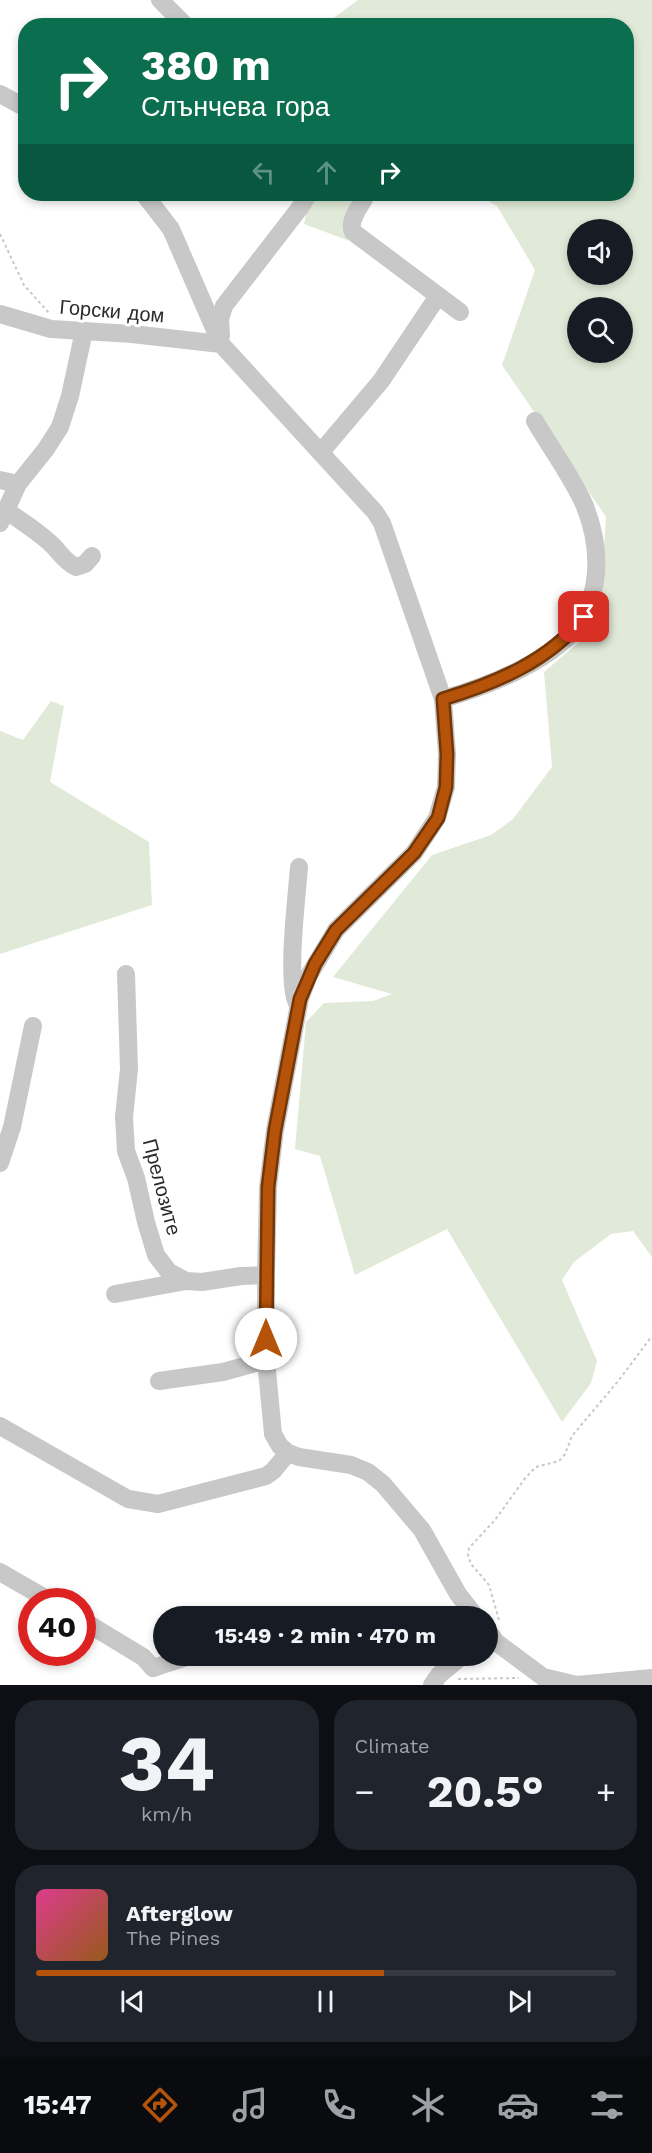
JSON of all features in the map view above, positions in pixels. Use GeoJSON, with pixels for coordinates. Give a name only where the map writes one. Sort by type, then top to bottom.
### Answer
{"type":"FeatureCollection","features":[{"type":"Feature","properties":{"kind":"street"},"geometry":{"type":"LineString","coordinates":[[160,0],[178,18]]}},
{"type":"Feature","properties":{"kind":"street"},"geometry":{"type":"LineString","coordinates":[[0,94],[18,104]]}},
{"type":"Feature","properties":{"kind":"street"},"geometry":{"type":"LineString","coordinates":[[149,201],[171,229],[221,344],[375,512],[382,523],[443,699],[447,754],[446,787],[438,818],[414,853],[336,930],[308,977],[298,1005],[275,1130],[268,1187],[266,1360],[273,1434],[280,1446],[288,1453],[299,1457],[351,1465],[368,1472],[383,1484],[422,1530],[458,1594],[467,1606]]}},
{"type":"Feature","properties":{"kind":"street"},"geometry":{"type":"LineString","coordinates":[[221,344],[220,319],[224,306],[304,201]]}},
{"type":"Feature","properties":{"kind":"street"},"geometry":{"type":"LineString","coordinates":[[362,201],[352,221],[353,232],[460,312]]}},
{"type":"Feature","properties":{"kind":"street"},"geometry":{"type":"LineString","coordinates":[[321,452],[387,373],[438,296]]}},
{"type":"Feature","properties":{"kind":"street","name":"Горски дом"},"geometry":{"type":"LineString","coordinates":[[0,314],[51,329],[221,344]]}},
{"type":"Feature","properties":{"kind":"street"},"geometry":{"type":"LineString","coordinates":[[84,331],[70,396],[60,427],[18,484],[3,517],[50,543],[63,560],[76,567],[85,564],[92,556]]}},
{"type":"Feature","properties":{"kind":"street"},"geometry":{"type":"LineString","coordinates":[[443,699],[513,674],[555,647],[570,635],[584,617],[596,583],[598,563],[586,510],[535,421]]}},
{"type":"Feature","properties":{"kind":"street"},"geometry":{"type":"LineString","coordinates":[[0,480],[18,484]]}},
{"type":"Feature","properties":{"kind":"street"},"geometry":{"type":"LineString","coordinates":[[298,1005],[293,983],[293,931],[299,867]]}},
{"type":"Feature","properties":{"kind":"street","name":"Прелозите"},"geometry":{"type":"LineString","coordinates":[[126,974],[129,1069],[124,1117],[126,1151],[136,1178],[156,1255],[169,1272],[186,1281]]}},
{"type":"Feature","properties":{"kind":"street"},"geometry":{"type":"LineString","coordinates":[[0,1163],[12,1127],[33,1026]]}},
{"type":"Feature","properties":{"kind":"street"},"geometry":{"type":"LineString","coordinates":[[115,1294],[186,1281],[202,1282],[266,1275]]}},
{"type":"Feature","properties":{"kind":"street"},"geometry":{"type":"LineString","coordinates":[[159,1381],[223,1372],[266,1360]]}},
{"type":"Feature","properties":{"kind":"street"},"geometry":{"type":"LineString","coordinates":[[0,1426],[128,1499],[150,1504],[158,1504],[266,1476],[288,1453]]}},
{"type":"Feature","properties":{"kind":"street"},"geometry":{"type":"LineString","coordinates":[[0,1572],[28,1588]]}},
{"type":"Feature","properties":{"kind":"street"},"geometry":{"type":"LineString","coordinates":[[96,1628],[143,1657],[152,1676],[171,1666]]}},
{"type":"Feature","properties":{"kind":"street"},"geometry":{"type":"LineString","coordinates":[[498,1644],[543,1677],[577,1685],[652,1678]]}},
{"type":"Feature","properties":{"kind":"street"},"geometry":{"type":"LineString","coordinates":[[432,1685],[450,1666]]}},
{"type":"Feature","properties":{"kind":"path"},"geometry":{"type":"LineString","coordinates":[[0,234],[24,285],[49,313]]}},
{"type":"Feature","properties":{"kind":"path"},"geometry":{"type":"LineString","coordinates":[[491,1606],[489,1585],[471,1564],[468,1555],[469,1548],[495,1520],[536,1467],[558,1461],[566,1454],[572,1436],[620,1380],[652,1336]]}},
{"type":"Feature","properties":{"kind":"path"},"geometry":{"type":"LineString","coordinates":[[454,1679],[519,1678]]}},
{"type":"Feature","properties":{"kind":"green space"},"geometry":{"type":"Polygon","coordinates":[[[358,0],[652,0],[652,1257],[633,1231],[611,1234],[574,1262],[562,1280],[597,1361],[591,1383],[562,1422],[447,1229],[355,1275],[320,1156],[295,1149],[306,1022],[324,1003],[373,1001],[392,994],[333,977],[432,855],[491,835],[513,819],[552,767],[544,672],[599,625],[606,517],[502,365],[535,270],[497,206],[488,201],[634,201],[634,18],[334,18],[358,0]]]}},
{"type":"Feature","properties":{"kind":"green space"},"geometry":{"type":"Polygon","coordinates":[[[309,201],[366,201],[347,240],[304,224],[309,201]]]}},
{"type":"Feature","properties":{"kind":"green space"},"geometry":{"type":"Polygon","coordinates":[[[51,701],[64,706],[50,782],[149,842],[152,905],[0,954],[0,731],[23,740],[51,701]]]}},
{"type":"Feature","properties":{"kind":"route"},"geometry":{"type":"LineString","coordinates":[[266,1339],[268,1187],[275,1130],[298,1005],[308,977],[336,930],[414,853],[438,818],[446,787],[447,754],[443,699],[513,674],[570,635],[584,617]]}}]}
